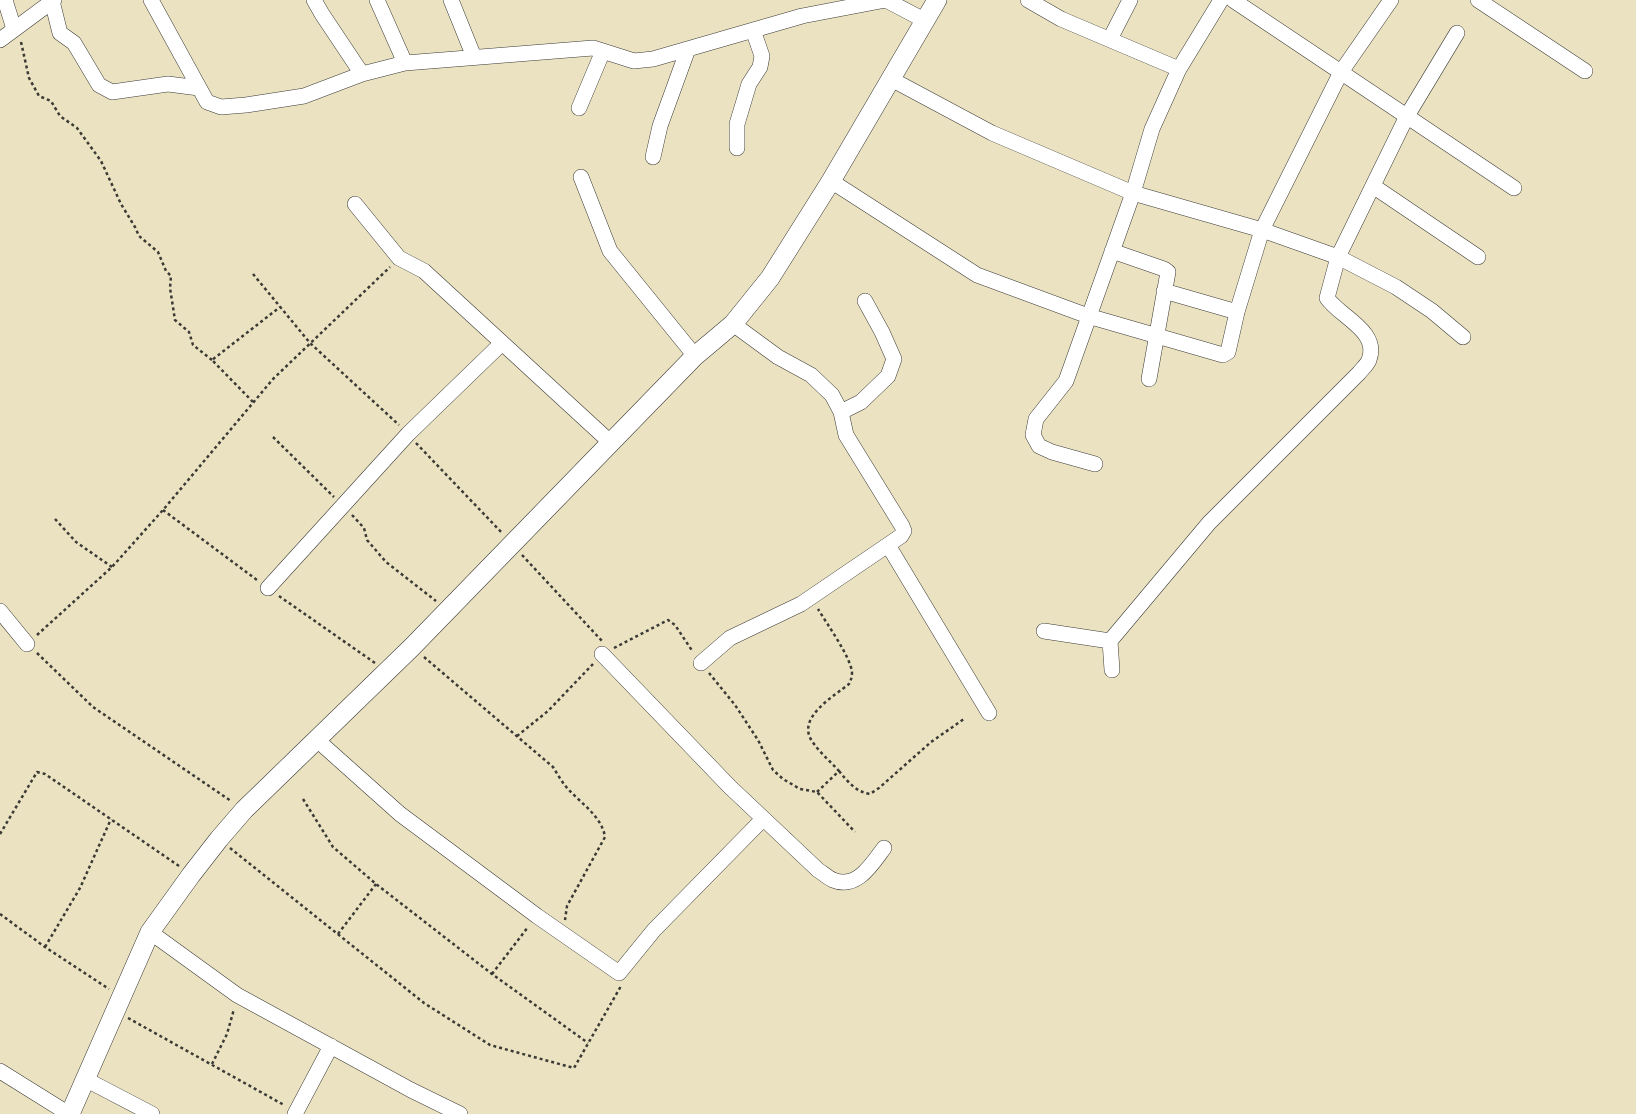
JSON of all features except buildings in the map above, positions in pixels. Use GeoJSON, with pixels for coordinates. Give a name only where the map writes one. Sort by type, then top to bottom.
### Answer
{"type":"FeatureCollection","features":[{"type":"Feature","properties":{"kind":"main road"},"geometry":{"type":"LineString","coordinates":[[70,1114],[150,932],[191,874],[244,810],[412,647],[695,356],[733,324],[770,278],[831,181],[937,0]]}},
{"type":"Feature","properties":{"kind":"street"},"geometry":{"type":"LineString","coordinates":[[4,0],[14,29]]}},
{"type":"Feature","properties":{"kind":"street"},"geometry":{"type":"LineString","coordinates":[[151,0],[207,102],[222,107],[246,105],[304,96],[362,74],[405,63],[593,48],[634,61],[653,59],[802,16],[886,0],[924,20]]}},
{"type":"Feature","properties":{"kind":"street"},"geometry":{"type":"LineString","coordinates":[[314,0],[362,74]]}},
{"type":"Feature","properties":{"kind":"street"},"geometry":{"type":"LineString","coordinates":[[377,0],[405,63]]}},
{"type":"Feature","properties":{"kind":"street"},"geometry":{"type":"LineString","coordinates":[[451,0],[474,57]]}},
{"type":"Feature","properties":{"kind":"street"},"geometry":{"type":"LineString","coordinates":[[1028,0],[1061,19],[1179,69]]}},
{"type":"Feature","properties":{"kind":"street"},"geometry":{"type":"LineString","coordinates":[[1110,39],[1130,0]]}},
{"type":"Feature","properties":{"kind":"street"},"geometry":{"type":"LineString","coordinates":[[1095,464],[1052,452],[1039,446],[1033,435],[1036,419],[1066,381],[1133,193],[1152,129],[1179,69],[1221,0]]}},
{"type":"Feature","properties":{"kind":"street"},"geometry":{"type":"LineString","coordinates":[[1234,0],[1514,188]]}},
{"type":"Feature","properties":{"kind":"street"},"geometry":{"type":"LineString","coordinates":[[831,181],[977,275],[1088,316],[1223,355],[1228,352],[1237,312],[1262,230],[1341,72],[1391,0]]}},
{"type":"Feature","properties":{"kind":"street"},"geometry":{"type":"LineString","coordinates":[[1478,0],[1585,70]]}},
{"type":"Feature","properties":{"kind":"street"},"geometry":{"type":"LineString","coordinates":[[0,40],[53,1],[60,33],[74,43],[99,85],[112,92],[168,84],[199,88]]}},
{"type":"Feature","properties":{"kind":"street"},"geometry":{"type":"LineString","coordinates":[[737,148],[737,124],[749,84],[760,67],[762,56],[753,30]]}},
{"type":"Feature","properties":{"kind":"street"},"geometry":{"type":"LineString","coordinates":[[1112,670],[1110,641],[1209,523],[1359,373],[1369,360],[1370,347],[1365,335],[1357,324],[1333,306],[1327,298],[1338,257],[1407,116],[1458,33]]}},
{"type":"Feature","properties":{"kind":"street"},"geometry":{"type":"LineString","coordinates":[[653,156],[660,126],[688,49]]}},
{"type":"Feature","properties":{"kind":"street"},"geometry":{"type":"LineString","coordinates":[[579,108],[603,51]]}},
{"type":"Feature","properties":{"kind":"street"},"geometry":{"type":"LineString","coordinates":[[891,79],[992,133],[1133,193],[1262,230],[1338,257],[1402,291],[1432,311],[1463,337]]}},
{"type":"Feature","properties":{"kind":"street"},"geometry":{"type":"LineString","coordinates":[[581,177],[610,251],[695,356]]}},
{"type":"Feature","properties":{"kind":"street"},"geometry":{"type":"LineString","coordinates":[[1373,186],[1478,256]]}},
{"type":"Feature","properties":{"kind":"street"},"geometry":{"type":"LineString","coordinates":[[355,204],[400,258],[424,271],[610,442]]}},
{"type":"Feature","properties":{"kind":"street"},"geometry":{"type":"LineString","coordinates":[[1112,251],[1168,272],[1148,379]]}},
{"type":"Feature","properties":{"kind":"street"},"geometry":{"type":"LineString","coordinates":[[1164,291],[1237,312]]}},
{"type":"Feature","properties":{"kind":"street"},"geometry":{"type":"LineString","coordinates":[[841,412],[862,402],[888,376],[894,359],[882,332],[865,301]]}},
{"type":"Feature","properties":{"kind":"street"},"geometry":{"type":"LineString","coordinates":[[701,663],[730,638],[801,604],[901,536],[904,531],[846,435],[841,412],[832,395],[811,375],[778,357],[733,324]]}},
{"type":"Feature","properties":{"kind":"street"},"geometry":{"type":"LineString","coordinates":[[268,588],[408,434],[502,343]]}},
{"type":"Feature","properties":{"kind":"street"},"geometry":{"type":"LineString","coordinates":[[888,545],[989,713]]}},
{"type":"Feature","properties":{"kind":"street"},"geometry":{"type":"LineString","coordinates":[[0,612],[27,644]]}},
{"type":"Feature","properties":{"kind":"street"},"geometry":{"type":"LineString","coordinates":[[1044,631],[1110,641]]}},
{"type":"Feature","properties":{"kind":"street"},"geometry":{"type":"LineString","coordinates":[[606,652],[730,787],[818,870],[833,880],[842,882],[854,881],[868,869],[884,848]]}},
{"type":"Feature","properties":{"kind":"street"},"geometry":{"type":"LineString","coordinates":[[316,739],[400,814],[537,916],[619,973],[654,930],[763,819]]}},
{"type":"Feature","properties":{"kind":"street"},"geometry":{"type":"LineString","coordinates":[[150,932],[237,995],[411,1090],[460,1114]]}},
{"type":"Feature","properties":{"kind":"street"},"geometry":{"type":"LineString","coordinates":[[296,1113],[331,1046]]}},
{"type":"Feature","properties":{"kind":"street"},"geometry":{"type":"LineString","coordinates":[[0,1071],[70,1114]]}},
{"type":"Feature","properties":{"kind":"street"},"geometry":{"type":"LineString","coordinates":[[85,1079],[152,1114]]}},
{"type":"Feature","properties":{"kind":"path"},"geometry":{"type":"LineString","coordinates":[[14,29],[22,46],[29,78],[39,96],[51,101],[60,116],[77,128],[101,160],[120,204],[139,236],[158,252],[166,271],[171,276],[170,288],[175,320],[189,332],[193,345],[212,360],[253,402]]}},
{"type":"Feature","properties":{"kind":"path"},"geometry":{"type":"LineString","coordinates":[[244,810],[93,707],[27,644],[112,567],[164,510],[273,379],[400,258]]}},
{"type":"Feature","properties":{"kind":"path"},"geometry":{"type":"LineString","coordinates":[[253,274],[310,343]]}},
{"type":"Feature","properties":{"kind":"path"},"geometry":{"type":"LineString","coordinates":[[212,360],[280,307]]}},
{"type":"Feature","properties":{"kind":"path"},"geometry":{"type":"LineString","coordinates":[[273,437],[343,505],[364,528],[367,540],[386,562],[447,610]]}},
{"type":"Feature","properties":{"kind":"path"},"geometry":{"type":"LineString","coordinates":[[55,519],[76,542],[112,567]]}},
{"type":"Feature","properties":{"kind":"path"},"geometry":{"type":"LineString","coordinates":[[512,544],[606,652]]}},
{"type":"Feature","properties":{"kind":"path"},"geometry":{"type":"LineString","coordinates":[[811,597],[846,656],[852,672],[852,679],[849,684],[814,713],[807,730],[811,740],[854,788],[870,794],[879,788],[931,742],[964,719]]}},
{"type":"Feature","properties":{"kind":"path"},"geometry":{"type":"LineString","coordinates":[[517,736],[548,711],[606,652],[668,620],[675,625],[701,663],[735,705],[758,740],[773,770],[783,779],[800,789],[817,792],[855,832]]}},
{"type":"Feature","properties":{"kind":"path"},"geometry":{"type":"LineString","coordinates":[[412,647],[553,767],[568,789],[594,814],[604,828],[605,837],[567,906],[563,934]]}},
{"type":"Feature","properties":{"kind":"path"},"geometry":{"type":"LineString","coordinates":[[817,792],[839,771]]}},
{"type":"Feature","properties":{"kind":"path"},"geometry":{"type":"LineString","coordinates":[[0,834],[37,772],[45,774],[191,874]]}},
{"type":"Feature","properties":{"kind":"path"},"geometry":{"type":"LineString","coordinates":[[303,799],[333,847],[376,884],[492,974],[588,1043]]}},
{"type":"Feature","properties":{"kind":"path"},"geometry":{"type":"LineString","coordinates":[[45,947],[80,888],[111,820]]}},
{"type":"Feature","properties":{"kind":"path"},"geometry":{"type":"LineString","coordinates":[[219,839],[424,1003],[490,1045],[572,1069],[576,1066],[623,983]]}},
{"type":"Feature","properties":{"kind":"path"},"geometry":{"type":"LineString","coordinates":[[338,934],[376,884]]}},
{"type":"Feature","properties":{"kind":"path"},"geometry":{"type":"LineString","coordinates":[[0,914],[118,1004],[212,1064],[296,1113]]}},
{"type":"Feature","properties":{"kind":"path"},"geometry":{"type":"LineString","coordinates":[[492,974],[537,916]]}},
{"type":"Feature","properties":{"kind":"path"},"geometry":{"type":"LineString","coordinates":[[212,1064],[227,1034],[237,995]]}}]}
